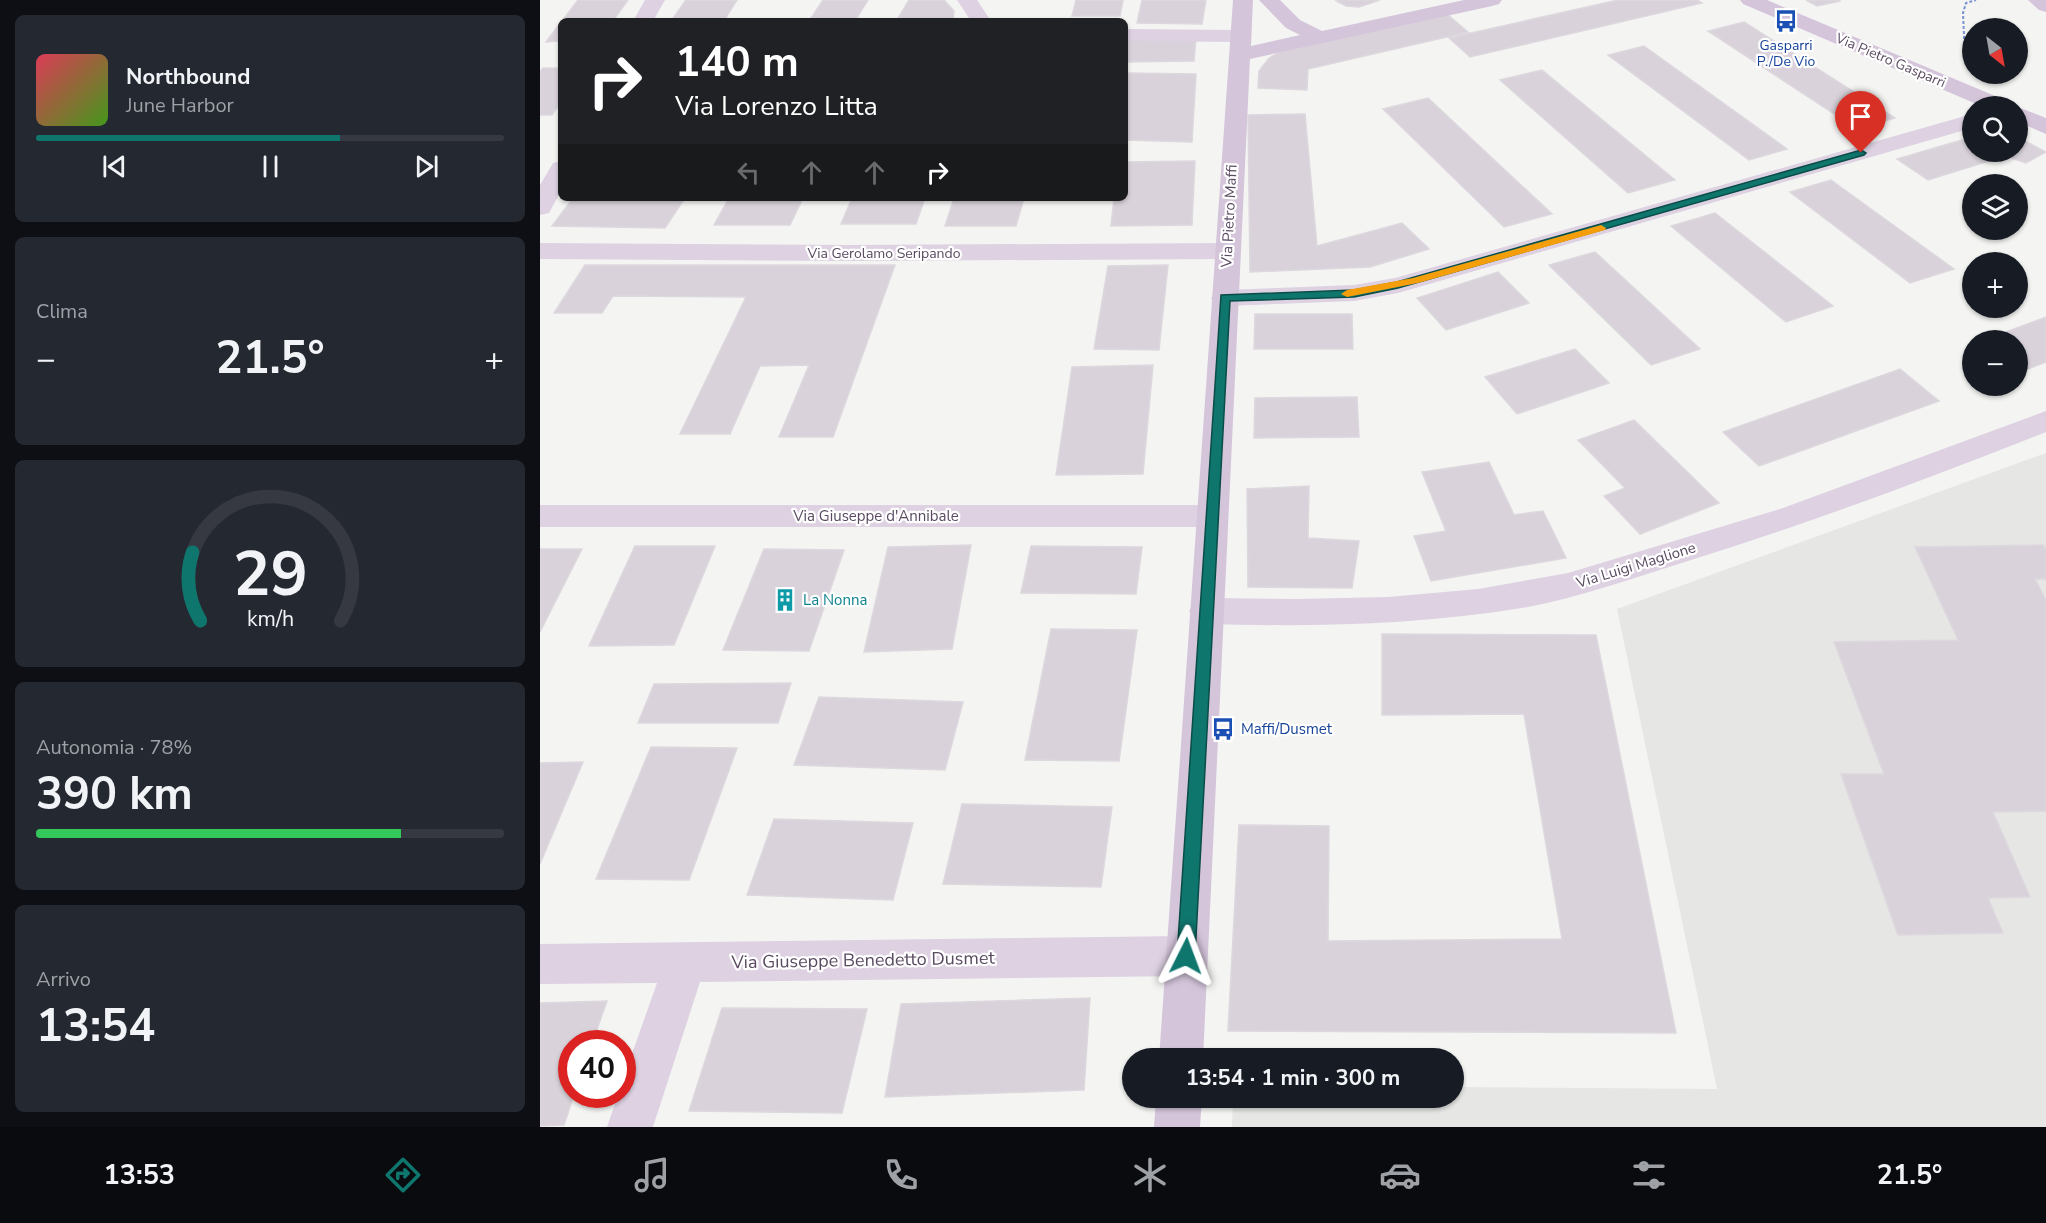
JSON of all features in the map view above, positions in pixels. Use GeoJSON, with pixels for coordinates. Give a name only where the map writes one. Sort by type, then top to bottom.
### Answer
{"type":"FeatureCollection","features":[{"type":"Feature","properties":{"kind":"street"},"geometry":{"type":"LineString","coordinates":[[645,18],[655,0]]}},
{"type":"Feature","properties":{"kind":"street"},"geometry":{"type":"LineString","coordinates":[[967,0],[979,18]]}},
{"type":"Feature","properties":{"kind":"street","name":"Via Pietro Maffi"},"geometry":{"type":"LineString","coordinates":[[1182,1048],[1243,0]]}},
{"type":"Feature","properties":{"kind":"street"},"geometry":{"type":"LineString","coordinates":[[1269,0],[1293,24],[1319,37]]}},
{"type":"Feature","properties":{"kind":"street"},"geometry":{"type":"LineString","coordinates":[[1128,35],[1239,46],[1319,37],[1492,0]]}},
{"type":"Feature","properties":{"kind":"street","name":"Via Pietro Gasparri"},"geometry":{"type":"LineString","coordinates":[[1750,0],[1974,96]]}},
{"type":"Feature","properties":{"kind":"street"},"geometry":{"type":"LineString","coordinates":[[2038,0],[2046,6]]}},
{"type":"Feature","properties":{"kind":"street"},"geometry":{"type":"LineString","coordinates":[[2028,119],[2046,127]]}},
{"type":"Feature","properties":{"kind":"street"},"geometry":{"type":"LineString","coordinates":[[1224,298],[1354,293],[1398,285],[1962,124]]}},
{"type":"Feature","properties":{"kind":"street"},"geometry":{"type":"LineString","coordinates":[[540,208],[558,174]]}},
{"type":"Feature","properties":{"kind":"street","name":"Via Gerolamo Seripando"},"geometry":{"type":"LineString","coordinates":[[540,251],[852,253],[1227,250]]}},
{"type":"Feature","properties":{"kind":"street","name":"Via Luigi Maglione"},"geometry":{"type":"LineString","coordinates":[[1206,611],[1366,611],[1455,604],[1531,594],[1624,570],[1794,516],[2046,421]]}},
{"type":"Feature","properties":{"kind":"street","name":"Via Giuseppe d'Annibale"},"geometry":{"type":"LineString","coordinates":[[540,516],[1212,516]]}},
{"type":"Feature","properties":{"kind":"street","name":"Via Giuseppe Benedetto Dusmet"},"geometry":{"type":"LineString","coordinates":[[540,963],[1186,956]]}},
{"type":"Feature","properties":{"kind":"street"},"geometry":{"type":"LineString","coordinates":[[630,1127],[685,962]]}},
{"type":"Feature","properties":{"kind":"street"},"geometry":{"type":"LineString","coordinates":[[1177,1127],[1178,1108]]}},
{"type":"Feature","properties":{"kind":"path"},"geometry":{"type":"LineString","coordinates":[[1967,93],[1963,13],[1966,3],[1976,0]]}},
{"type":"Feature","properties":{"kind":"shaded area"},"geometry":{"type":"Polygon","coordinates":[[[2046,453],[2046,1127],[1232,1127],[1233,1108],[1464,1108],[1464,1087],[1717,1089],[1617,609],[2046,453]]]}},
{"type":"Feature","properties":{"kind":"building"},"geometry":{"type":"Polygon","coordinates":[[[578,0],[628,0],[615,18],[564,18],[578,0]]]}},
{"type":"Feature","properties":{"kind":"building"},"geometry":{"type":"Polygon","coordinates":[[[686,0],[737,0],[726,18],[673,18],[686,0]]]}},
{"type":"Feature","properties":{"kind":"building"},"geometry":{"type":"Polygon","coordinates":[[[823,0],[868,0],[857,18],[811,18],[823,0]]]}},
{"type":"Feature","properties":{"kind":"building"},"geometry":{"type":"Polygon","coordinates":[[[909,0],[944,0],[954,11],[953,18],[898,18],[909,0]]]}},
{"type":"Feature","properties":{"kind":"building"},"geometry":{"type":"Polygon","coordinates":[[[1076,0],[1123,0],[1120,16],[1072,16],[1076,0]]]}},
{"type":"Feature","properties":{"kind":"building"},"geometry":{"type":"Polygon","coordinates":[[[1142,0],[1206,0],[1202,24],[1137,23],[1142,0]]]}},
{"type":"Feature","properties":{"kind":"building"},"geometry":{"type":"Polygon","coordinates":[[[1335,0],[1380,0],[1359,7],[1346,6],[1335,0]]]}},
{"type":"Feature","properties":{"kind":"building"},"geometry":{"type":"Polygon","coordinates":[[[1618,0],[1697,0],[1702,3],[1470,57],[1449,38],[1618,0]]]}},
{"type":"Feature","properties":{"kind":"building"},"geometry":{"type":"Polygon","coordinates":[[[1806,0],[1839,0],[1840,1],[1817,6],[1806,0]]]}},
{"type":"Feature","properties":{"kind":"building"},"geometry":{"type":"Polygon","coordinates":[[[1447,14],[1468,32],[1308,69],[1307,90],[1258,88],[1259,71],[1269,58],[1283,50],[1447,14]]]}},
{"type":"Feature","properties":{"kind":"building"},"geometry":{"type":"Polygon","coordinates":[[[1744,22],[1895,118],[1857,129],[1708,31],[1744,22]]]}},
{"type":"Feature","properties":{"kind":"building"},"geometry":{"type":"Polygon","coordinates":[[[558,26],[558,41],[546,42],[558,26]]]}},
{"type":"Feature","properties":{"kind":"building"},"geometry":{"type":"Polygon","coordinates":[[[1196,38],[1194,61],[1128,62],[1128,39],[1196,38]]]}},
{"type":"Feature","properties":{"kind":"building"},"geometry":{"type":"Polygon","coordinates":[[[1644,46],[1787,149],[1749,160],[1608,55],[1644,46]]]}},
{"type":"Feature","properties":{"kind":"building"},"geometry":{"type":"Polygon","coordinates":[[[543,68],[558,68],[558,106],[552,115],[540,115],[540,72],[543,68]]]}},
{"type":"Feature","properties":{"kind":"building"},"geometry":{"type":"Polygon","coordinates":[[[1542,70],[1675,180],[1628,193],[1500,80],[1542,70]]]}},
{"type":"Feature","properties":{"kind":"building"},"geometry":{"type":"Polygon","coordinates":[[[1128,73],[1196,74],[1192,142],[1128,140],[1128,73]]]}},
{"type":"Feature","properties":{"kind":"building"},"geometry":{"type":"Polygon","coordinates":[[[1428,98],[1552,214],[1504,227],[1383,109],[1428,98]]]}},
{"type":"Feature","properties":{"kind":"building"},"geometry":{"type":"Polygon","coordinates":[[[1305,114],[1317,246],[1402,223],[1429,249],[1370,267],[1250,272],[1248,115],[1305,114]]]}},
{"type":"Feature","properties":{"kind":"building"},"geometry":{"type":"Polygon","coordinates":[[[1962,140],[1962,162],[1986,162],[1928,180],[1897,159],[1962,140]]]}},
{"type":"Feature","properties":{"kind":"building"},"geometry":{"type":"Polygon","coordinates":[[[2028,142],[2046,152],[2028,162],[2028,142]]]}},
{"type":"Feature","properties":{"kind":"building"},"geometry":{"type":"Polygon","coordinates":[[[1195,161],[1192,225],[1111,226],[1114,201],[1128,201],[1128,162],[1195,161]]]}},
{"type":"Feature","properties":{"kind":"building"},"geometry":{"type":"Polygon","coordinates":[[[1831,180],[1954,269],[1910,283],[1790,192],[1831,180]]]}},
{"type":"Feature","properties":{"kind":"building"},"geometry":{"type":"Polygon","coordinates":[[[571,201],[683,201],[665,228],[552,226],[571,201]]]}},
{"type":"Feature","properties":{"kind":"building"},"geometry":{"type":"Polygon","coordinates":[[[727,201],[802,201],[790,225],[714,225],[727,201]]]}},
{"type":"Feature","properties":{"kind":"building"},"geometry":{"type":"Polygon","coordinates":[[[851,201],[924,201],[916,224],[841,224],[851,201]]]}},
{"type":"Feature","properties":{"kind":"building"},"geometry":{"type":"Polygon","coordinates":[[[953,201],[1023,201],[1016,226],[945,226],[953,201]]]}},
{"type":"Feature","properties":{"kind":"building"},"geometry":{"type":"Polygon","coordinates":[[[1715,213],[1833,306],[1786,322],[1671,226],[1715,213]]]}},
{"type":"Feature","properties":{"kind":"building"},"geometry":{"type":"Polygon","coordinates":[[[1595,252],[1700,349],[1651,365],[1549,265],[1595,252]]]}},
{"type":"Feature","properties":{"kind":"building"},"geometry":{"type":"Polygon","coordinates":[[[585,265],[895,265],[833,437],[779,437],[809,365],[760,366],[730,434],[680,434],[746,297],[613,296],[602,313],[554,313],[585,265]]]}},
{"type":"Feature","properties":{"kind":"building"},"geometry":{"type":"Polygon","coordinates":[[[1168,265],[1159,350],[1094,349],[1108,266],[1168,265]]]}},
{"type":"Feature","properties":{"kind":"building"},"geometry":{"type":"Polygon","coordinates":[[[1498,272],[1529,303],[1446,330],[1417,298],[1498,272]]]}},
{"type":"Feature","properties":{"kind":"building"},"geometry":{"type":"Polygon","coordinates":[[[1255,314],[1352,314],[1353,349],[1254,349],[1255,314]]]}},
{"type":"Feature","properties":{"kind":"building"},"geometry":{"type":"Polygon","coordinates":[[[2046,317],[2046,362],[2028,369],[2028,330],[2011,330],[2046,317]]]}},
{"type":"Feature","properties":{"kind":"building"},"geometry":{"type":"Polygon","coordinates":[[[1575,349],[1609,383],[1517,414],[1485,377],[1575,349]]]}},
{"type":"Feature","properties":{"kind":"building"},"geometry":{"type":"Polygon","coordinates":[[[1153,365],[1143,474],[1056,475],[1072,367],[1153,365]]]}},
{"type":"Feature","properties":{"kind":"building"},"geometry":{"type":"Polygon","coordinates":[[[1900,369],[1939,401],[1759,466],[1723,432],[1900,369]]]}},
{"type":"Feature","properties":{"kind":"building"},"geometry":{"type":"Polygon","coordinates":[[[1357,397],[1359,437],[1254,438],[1255,398],[1357,397]]]}},
{"type":"Feature","properties":{"kind":"building"},"geometry":{"type":"Polygon","coordinates":[[[1634,420],[1719,503],[1640,534],[1604,496],[1625,488],[1578,440],[1634,420]]]}},
{"type":"Feature","properties":{"kind":"building"},"geometry":{"type":"Polygon","coordinates":[[[1489,462],[1514,515],[1543,511],[1566,558],[1431,581],[1414,536],[1446,531],[1422,472],[1489,462]]]}},
{"type":"Feature","properties":{"kind":"building"},"geometry":{"type":"Polygon","coordinates":[[[1309,486],[1308,538],[1359,541],[1352,588],[1248,587],[1247,489],[1309,486]]]}},
{"type":"Feature","properties":{"kind":"building"},"geometry":{"type":"Polygon","coordinates":[[[971,545],[952,649],[864,652],[888,547],[971,545]]]}},
{"type":"Feature","properties":{"kind":"building"},"geometry":{"type":"Polygon","coordinates":[[[2043,545],[2046,550],[2046,579],[2035,579],[2046,600],[2046,811],[1993,812],[2030,897],[1988,898],[2003,933],[1898,935],[1841,774],[1884,774],[1834,642],[1958,640],[1915,547],[2043,545]]]}},
{"type":"Feature","properties":{"kind":"building"},"geometry":{"type":"Polygon","coordinates":[[[635,546],[715,546],[674,645],[589,646],[635,546]]]}},
{"type":"Feature","properties":{"kind":"building"},"geometry":{"type":"Polygon","coordinates":[[[1031,546],[1142,547],[1136,594],[1021,593],[1031,546]]]}},
{"type":"Feature","properties":{"kind":"building"},"geometry":{"type":"Polygon","coordinates":[[[540,549],[582,549],[540,632],[540,549]]]}},
{"type":"Feature","properties":{"kind":"building","name":"La Nonna"},"geometry":{"type":"Polygon","coordinates":[[[764,549],[844,550],[809,651],[723,650],[764,549]]]}},
{"type":"Feature","properties":{"kind":"building"},"geometry":{"type":"Polygon","coordinates":[[[1051,629],[1137,630],[1119,761],[1025,760],[1051,629]]]}},
{"type":"Feature","properties":{"kind":"building"},"geometry":{"type":"Polygon","coordinates":[[[1382,634],[1596,635],[1676,1033],[1228,1031],[1239,825],[1329,826],[1328,941],[1562,939],[1524,714],[1382,715],[1382,634]]]}},
{"type":"Feature","properties":{"kind":"building"},"geometry":{"type":"Polygon","coordinates":[[[791,683],[778,723],[638,723],[654,684],[791,683]]]}},
{"type":"Feature","properties":{"kind":"building"},"geometry":{"type":"Polygon","coordinates":[[[819,697],[963,702],[945,770],[794,765],[819,697]]]}},
{"type":"Feature","properties":{"kind":"building"},"geometry":{"type":"Polygon","coordinates":[[[651,747],[737,748],[689,880],[596,879],[651,747]]]}},
{"type":"Feature","properties":{"kind":"building"},"geometry":{"type":"Polygon","coordinates":[[[583,762],[540,864],[540,763],[583,762]]]}},
{"type":"Feature","properties":{"kind":"building"},"geometry":{"type":"Polygon","coordinates":[[[962,804],[1112,807],[1101,887],[943,884],[962,804]]]}},
{"type":"Feature","properties":{"kind":"building"},"geometry":{"type":"Polygon","coordinates":[[[774,819],[913,823],[893,900],[747,895],[774,819]]]}},
{"type":"Feature","properties":{"kind":"building"},"geometry":{"type":"Polygon","coordinates":[[[1090,998],[1084,1090],[885,1097],[901,1004],[1090,998]]]}},
{"type":"Feature","properties":{"kind":"building"},"geometry":{"type":"Polygon","coordinates":[[[607,1001],[597,1030],[558,1030],[558,1108],[570,1108],[564,1125],[540,1126],[540,1003],[607,1001]]]}},
{"type":"Feature","properties":{"kind":"building"},"geometry":{"type":"Polygon","coordinates":[[[722,1008],[867,1009],[842,1113],[689,1111],[722,1008]]]}},
{"type":"Feature","properties":{"kind":"slow traffic"},"geometry":{"type":"LineString","coordinates":[[1347,294],[1414,281],[1601,228]]}},
{"type":"Feature","properties":{"kind":"place","name":"Gasparri P./De Vio"},"geometry":{"type":"Point","coordinates":[1786,21]}},
{"type":"Feature","properties":{"kind":"place","name":"La Nonna"},"geometry":{"type":"Point","coordinates":[785,600]}},
{"type":"Feature","properties":{"kind":"place","name":"Maffi/Dusmet"},"geometry":{"type":"Point","coordinates":[1223,729]}},
{"type":"Feature","properties":{"kind":"route"},"geometry":{"type":"LineString","coordinates":[[1186,956],[1224,298],[1303,296],[1377,290],[1861,153]]}}]}
